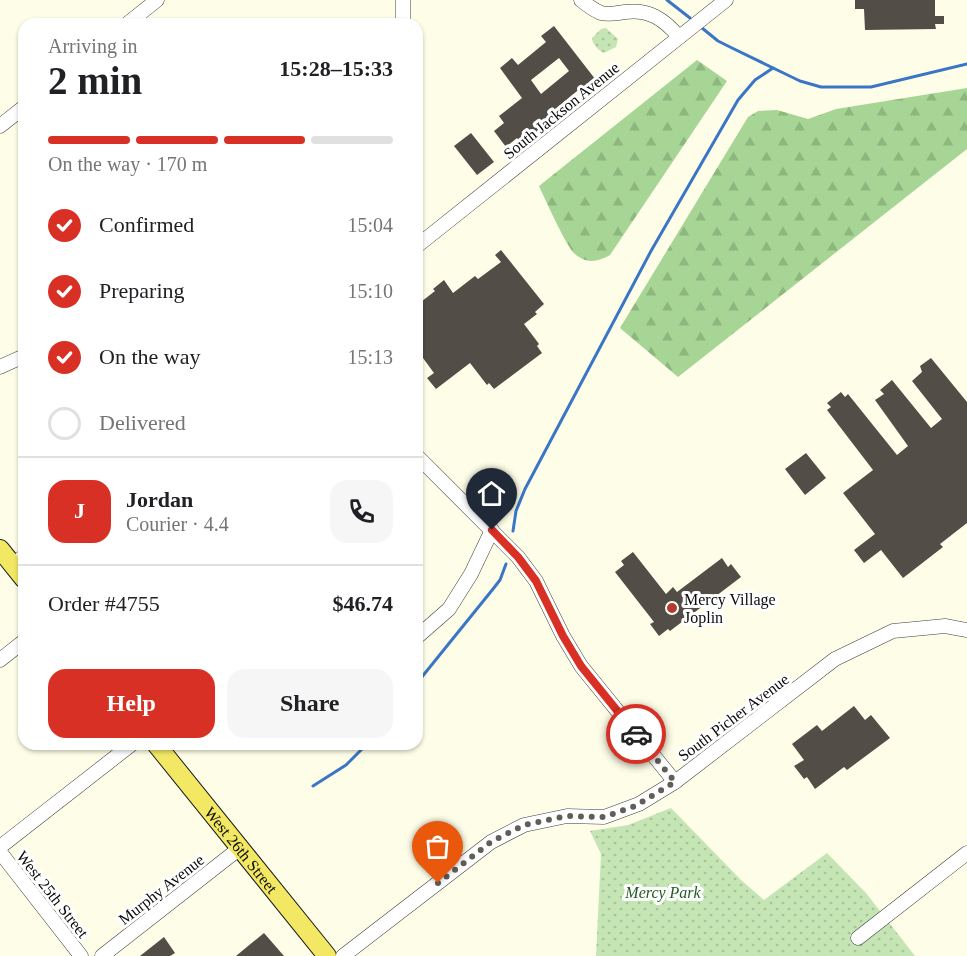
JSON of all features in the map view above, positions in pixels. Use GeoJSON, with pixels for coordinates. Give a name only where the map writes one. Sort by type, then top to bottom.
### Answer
{"type":"FeatureCollection","features":[{"type":"Feature","properties":{"kind":"main road"},"geometry":{"type":"LineString","coordinates":[[0,549],[18,560]]}},
{"type":"Feature","properties":{"kind":"main road","name":"West 26th Street"},"geometry":{"type":"LineString","coordinates":[[161,750],[327,956]]}},
{"type":"Feature","properties":{"kind":"street"},"geometry":{"type":"LineString","coordinates":[[134,18],[157,0]]}},
{"type":"Feature","properties":{"kind":"street"},"geometry":{"type":"LineString","coordinates":[[403,0],[403,18]]}},
{"type":"Feature","properties":{"kind":"street"},"geometry":{"type":"LineString","coordinates":[[581,0],[601,13],[641,11],[657,16],[668,23],[679,37]]}},
{"type":"Feature","properties":{"kind":"street","name":"South Jackson Avenue"},"geometry":{"type":"LineString","coordinates":[[423,241],[726,0]]}},
{"type":"Feature","properties":{"kind":"street"},"geometry":{"type":"LineString","coordinates":[[0,126],[18,112]]}},
{"type":"Feature","properties":{"kind":"street"},"geometry":{"type":"LineString","coordinates":[[0,367],[18,359]]}},
{"type":"Feature","properties":{"kind":"street"},"geometry":{"type":"LineString","coordinates":[[423,462],[518,557],[536,581],[563,636],[581,666],[675,782]]}},
{"type":"Feature","properties":{"kind":"street"},"geometry":{"type":"LineString","coordinates":[[423,632],[449,609],[471,574],[492,530]]}},
{"type":"Feature","properties":{"kind":"street","name":"South Picher Avenue"},"geometry":{"type":"LineString","coordinates":[[343,956],[491,842],[524,825],[567,816],[604,817],[635,806],[675,782],[835,659],[893,631],[945,626],[967,630]]}},
{"type":"Feature","properties":{"kind":"street"},"geometry":{"type":"LineString","coordinates":[[0,660],[18,646]]}},
{"type":"Feature","properties":{"kind":"street"},"geometry":{"type":"LineString","coordinates":[[0,847],[124,750]]}},
{"type":"Feature","properties":{"kind":"street","name":"Murphy Avenue"},"geometry":{"type":"LineString","coordinates":[[102,956],[240,848]]}},
{"type":"Feature","properties":{"kind":"street","name":"West 25th Street"},"geometry":{"type":"LineString","coordinates":[[0,852],[81,956]]}},
{"type":"Feature","properties":{"kind":"street"},"geometry":{"type":"LineString","coordinates":[[858,938],[967,853]]}},
{"type":"Feature","properties":{"kind":"green space"},"geometry":{"type":"Polygon","coordinates":[[[606,28],[618,39],[616,47],[604,53],[596,47],[592,38],[601,29],[606,28]]]}},
{"type":"Feature","properties":{"kind":"green space"},"geometry":{"type":"Polygon","coordinates":[[[697,60],[727,81],[610,255],[592,261],[579,257],[567,243],[539,186],[697,60]]]}},
{"type":"Feature","properties":{"kind":"green space"},"geometry":{"type":"Polygon","coordinates":[[[967,88],[967,149],[678,377],[620,328],[748,117],[758,111],[777,110],[808,119],[836,109],[967,88]]]}},
{"type":"Feature","properties":{"kind":"green space","name":"Mercy Park"},"geometry":{"type":"Polygon","coordinates":[[[671,808],[741,880],[764,900],[827,853],[866,893],[915,956],[596,956],[601,854],[590,831],[628,825],[671,808]]]}},
{"type":"Feature","properties":{"kind":"building"},"geometry":{"type":"Polygon","coordinates":[[[855,0],[935,0],[935,16],[944,16],[944,24],[935,24],[936,29],[865,30],[864,9],[855,9],[855,0]]]}},
{"type":"Feature","properties":{"kind":"building"},"geometry":{"type":"Polygon","coordinates":[[[554,26],[599,84],[587,93],[582,87],[554,110],[558,115],[521,144],[517,138],[506,147],[494,131],[504,123],[499,116],[522,98],[500,68],[512,58],[518,65],[546,42],[541,36],[554,26]],[[559,58],[531,80],[541,94],[569,71],[559,58]]]}},
{"type":"Feature","properties":{"kind":"building"},"geometry":{"type":"Polygon","coordinates":[[[471,133],[494,162],[477,175],[454,146],[471,133]]]}},
{"type":"Feature","properties":{"kind":"building"},"geometry":{"type":"Polygon","coordinates":[[[501,250],[544,304],[535,312],[537,314],[524,324],[539,344],[537,346],[542,353],[494,389],[489,383],[487,385],[470,363],[436,389],[427,378],[434,373],[423,358],[423,300],[444,280],[453,293],[475,276],[478,279],[501,262],[495,255],[501,250]]]}},
{"type":"Feature","properties":{"kind":"building"},"geometry":{"type":"Polygon","coordinates":[[[931,358],[967,402],[967,523],[940,544],[943,547],[903,578],[881,550],[864,563],[854,550],[875,534],[843,493],[873,470],[827,410],[831,407],[827,403],[841,392],[845,397],[848,394],[897,455],[908,446],[875,400],[884,394],[880,390],[892,380],[931,428],[942,419],[912,381],[922,372],[920,366],[931,358]]]}},
{"type":"Feature","properties":{"kind":"building"},"geometry":{"type":"Polygon","coordinates":[[[806,453],[826,478],[805,495],[785,469],[806,453]]]}},
{"type":"Feature","properties":{"kind":"building","name":"Mercy Village Joplin"},"geometry":{"type":"Polygon","coordinates":[[[633,552],[666,594],[673,587],[677,592],[722,558],[728,567],[731,564],[741,577],[670,631],[668,629],[659,636],[650,624],[654,622],[615,572],[624,565],[621,561],[633,552]]]}},
{"type":"Feature","properties":{"kind":"building"},"geometry":{"type":"Polygon","coordinates":[[[854,706],[865,720],[871,715],[890,738],[847,770],[844,767],[815,789],[807,777],[804,779],[794,766],[804,760],[792,744],[817,725],[822,731],[854,706]]]}},
{"type":"Feature","properties":{"kind":"building"},"geometry":{"type":"Polygon","coordinates":[[[264,933],[284,956],[236,956],[248,946],[264,933]]]}},
{"type":"Feature","properties":{"kind":"building"},"geometry":{"type":"Polygon","coordinates":[[[164,937],[175,953],[170,956],[140,956],[164,937]]]}},
{"type":"Feature","properties":{"kind":"waterway"},"geometry":{"type":"LineString","coordinates":[[667,0],[690,18]]}},
{"type":"Feature","properties":{"kind":"waterway"},"geometry":{"type":"LineString","coordinates":[[702,28],[718,41],[732,48],[800,81],[821,87],[871,87],[967,64]]}},
{"type":"Feature","properties":{"kind":"waterway"},"geometry":{"type":"LineString","coordinates":[[513,531],[516,511],[525,489],[651,251],[738,100],[755,80],[773,68]]}},
{"type":"Feature","properties":{"kind":"waterway"},"geometry":{"type":"LineString","coordinates":[[423,676],[500,580],[506,564]]}},
{"type":"Feature","properties":{"kind":"waterway"},"geometry":{"type":"LineString","coordinates":[[313,786],[346,765],[361,750]]}},
{"type":"Feature","properties":{"kind":"way so far"},"geometry":{"type":"LineString","coordinates":[[438,883],[491,842],[524,825],[567,816],[604,817],[635,806],[675,782],[636,734]]}},
{"type":"Feature","properties":{"kind":"place","name":"Mercy Village Joplin"},"geometry":{"type":"Point","coordinates":[672,608]}},
{"type":"Feature","properties":{"kind":"route"},"geometry":{"type":"LineString","coordinates":[[492,530],[518,557],[536,581],[563,636],[581,666],[636,734]]}}]}
